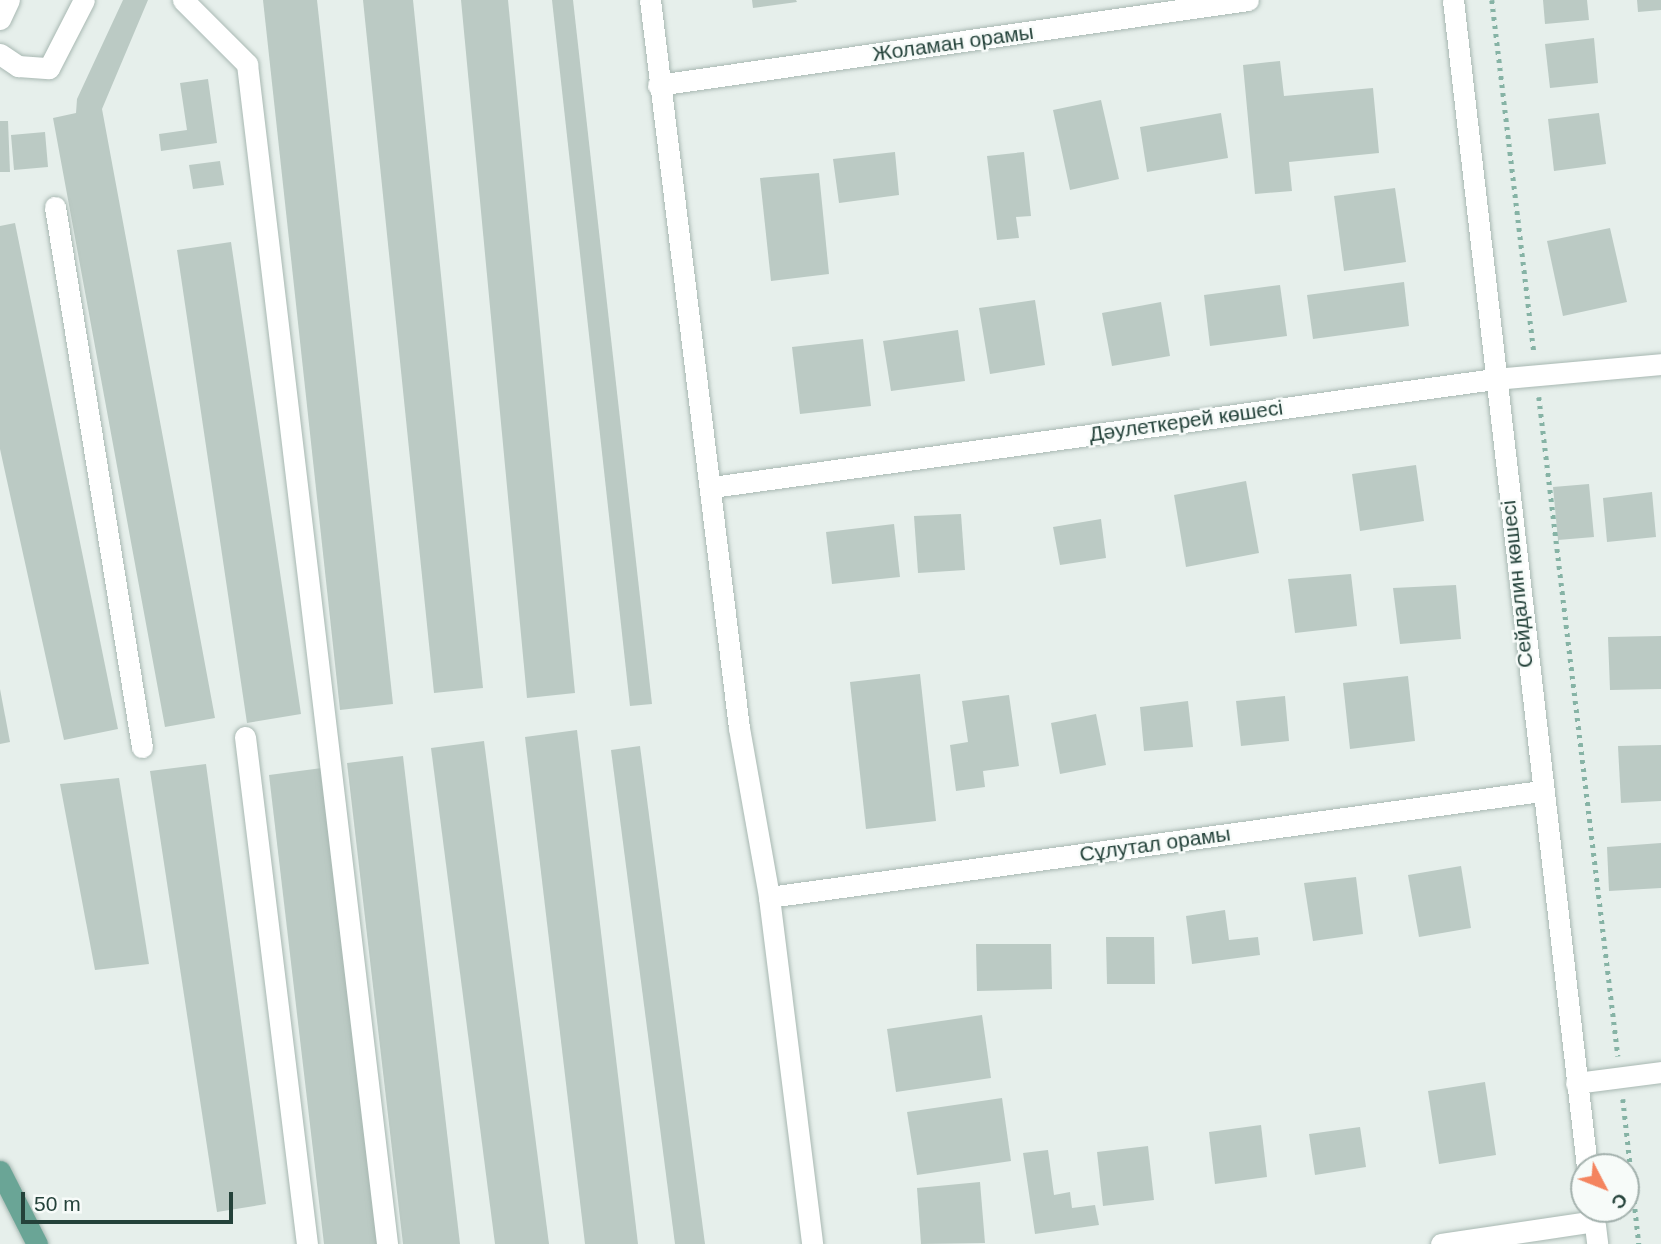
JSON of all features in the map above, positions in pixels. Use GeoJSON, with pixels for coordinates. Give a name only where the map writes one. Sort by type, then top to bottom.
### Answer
{"type":"FeatureCollection","features":[{"type":"Feature","properties":{"kind":"main road"},"geometry":{"type":"LineString","coordinates":[[0,1171],[37,1244]]}},
{"type":"Feature","properties":{"kind":"street"},"geometry":{"type":"LineString","coordinates":[[0,19],[9,0]]}},
{"type":"Feature","properties":{"kind":"street"},"geometry":{"type":"LineString","coordinates":[[0,54],[29,69],[49,68],[84,0]]}},
{"type":"Feature","properties":{"kind":"street"},"geometry":{"type":"LineString","coordinates":[[183,0],[247,64],[387,1244]]}},
{"type":"Feature","properties":{"kind":"street"},"geometry":{"type":"LineString","coordinates":[[650,0],[712,487],[739,728],[769,897],[812,1244]]}},
{"type":"Feature","properties":{"kind":"street","name":"Жоламан орамы"},"geometry":{"type":"LineString","coordinates":[[659,85],[1248,0]]}},
{"type":"Feature","properties":{"kind":"street","name":"Сейдалин көшесі"},"geometry":{"type":"LineString","coordinates":[[1453,0],[1541,791],[1585,1153]]}},
{"type":"Feature","properties":{"kind":"street"},"geometry":{"type":"LineString","coordinates":[[55,206],[142,747]]}},
{"type":"Feature","properties":{"kind":"street","name":"Дәулеткерей көшесі"},"geometry":{"type":"LineString","coordinates":[[712,487],[1494,379],[1661,364]]}},
{"type":"Feature","properties":{"kind":"street"},"geometry":{"type":"LineString","coordinates":[[245,737],[307,1244]]}},
{"type":"Feature","properties":{"kind":"street","name":"Сұлутал орамы"},"geometry":{"type":"LineString","coordinates":[[769,897],[1541,791]]}},
{"type":"Feature","properties":{"kind":"street"},"geometry":{"type":"LineString","coordinates":[[1576,1083],[1661,1072]]}},
{"type":"Feature","properties":{"kind":"street"},"geometry":{"type":"LineString","coordinates":[[1441,1244],[1570,1219]]}},
{"type":"Feature","properties":{"kind":"street"},"geometry":{"type":"LineString","coordinates":[[1594,1223],[1597,1244]]}},
{"type":"Feature","properties":{"kind":"path"},"geometry":{"type":"LineString","coordinates":[[1492,0],[1639,1244]]}},
{"type":"Feature","properties":{"kind":"building"},"geometry":{"type":"Polygon","coordinates":[[[123,0],[148,0],[102,109],[215,718],[165,727],[53,118],[76,113],[77,99],[123,0]]]}},
{"type":"Feature","properties":{"kind":"building"},"geometry":{"type":"Polygon","coordinates":[[[263,0],[317,0],[393,704],[340,710],[263,0]]]}},
{"type":"Feature","properties":{"kind":"building"},"geometry":{"type":"Polygon","coordinates":[[[363,0],[413,0],[483,688],[434,693],[363,0]]]}},
{"type":"Feature","properties":{"kind":"building"},"geometry":{"type":"Polygon","coordinates":[[[461,0],[508,0],[575,693],[527,698],[461,0]]]}},
{"type":"Feature","properties":{"kind":"building"},"geometry":{"type":"Polygon","coordinates":[[[552,0],[573,0],[652,704],[630,706],[552,0]]]}},
{"type":"Feature","properties":{"kind":"building"},"geometry":{"type":"Polygon","coordinates":[[[752,0],[796,0],[797,2],[753,8],[752,0]]]}},
{"type":"Feature","properties":{"kind":"building"},"geometry":{"type":"Polygon","coordinates":[[[1543,0],[1587,0],[1589,20],[1545,24],[1543,0]]]}},
{"type":"Feature","properties":{"kind":"building"},"geometry":{"type":"Polygon","coordinates":[[[1637,0],[1661,0],[1661,10],[1638,12],[1637,0]]]}},
{"type":"Feature","properties":{"kind":"building"},"geometry":{"type":"Polygon","coordinates":[[[1594,38],[1598,83],[1550,88],[1545,44],[1594,38]]]}},
{"type":"Feature","properties":{"kind":"building"},"geometry":{"type":"Polygon","coordinates":[[[1280,61],[1284,96],[1373,88],[1379,153],[1289,162],[1292,191],[1255,194],[1243,65],[1280,61]]]}},
{"type":"Feature","properties":{"kind":"building"},"geometry":{"type":"Polygon","coordinates":[[[208,79],[217,143],[161,151],[159,134],[187,130],[180,83],[208,79]]]}},
{"type":"Feature","properties":{"kind":"building"},"geometry":{"type":"Polygon","coordinates":[[[1101,100],[1119,179],[1070,190],[1053,110],[1101,100]]]}},
{"type":"Feature","properties":{"kind":"building"},"geometry":{"type":"Polygon","coordinates":[[[1221,113],[1228,158],[1147,172],[1140,127],[1221,113]]]}},
{"type":"Feature","properties":{"kind":"building"},"geometry":{"type":"Polygon","coordinates":[[[1599,113],[1606,164],[1554,171],[1548,119],[1599,113]]]}},
{"type":"Feature","properties":{"kind":"building"},"geometry":{"type":"Polygon","coordinates":[[[0,121],[8,121],[10,172],[0,172],[0,121]]]}},
{"type":"Feature","properties":{"kind":"building"},"geometry":{"type":"Polygon","coordinates":[[[45,132],[48,167],[14,170],[11,135],[45,132]]]}},
{"type":"Feature","properties":{"kind":"building"},"geometry":{"type":"Polygon","coordinates":[[[895,152],[899,195],[839,203],[833,159],[895,152]]]}},
{"type":"Feature","properties":{"kind":"building"},"geometry":{"type":"Polygon","coordinates":[[[1024,152],[1031,216],[1016,217],[1019,238],[997,240],[987,156],[1024,152]]]}},
{"type":"Feature","properties":{"kind":"building"},"geometry":{"type":"Polygon","coordinates":[[[220,161],[224,185],[193,189],[189,165],[220,161]]]}},
{"type":"Feature","properties":{"kind":"building"},"geometry":{"type":"Polygon","coordinates":[[[819,173],[829,274],[771,281],[760,178],[819,173]]]}},
{"type":"Feature","properties":{"kind":"building"},"geometry":{"type":"Polygon","coordinates":[[[1395,188],[1406,262],[1344,271],[1334,196],[1395,188]]]}},
{"type":"Feature","properties":{"kind":"building"},"geometry":{"type":"Polygon","coordinates":[[[15,223],[118,729],[64,740],[0,449],[0,226],[15,223]]]}},
{"type":"Feature","properties":{"kind":"building"},"geometry":{"type":"Polygon","coordinates":[[[1610,228],[1627,302],[1563,316],[1547,241],[1610,228]]]}},
{"type":"Feature","properties":{"kind":"building"},"geometry":{"type":"Polygon","coordinates":[[[231,242],[301,714],[247,723],[177,250],[231,242]]]}},
{"type":"Feature","properties":{"kind":"building"},"geometry":{"type":"Polygon","coordinates":[[[1404,282],[1409,326],[1313,339],[1307,295],[1404,282]]]}},
{"type":"Feature","properties":{"kind":"building"},"geometry":{"type":"Polygon","coordinates":[[[1280,285],[1287,336],[1210,346],[1204,295],[1280,285]]]}},
{"type":"Feature","properties":{"kind":"building"},"geometry":{"type":"Polygon","coordinates":[[[1035,300],[1045,365],[990,374],[979,308],[1035,300]]]}},
{"type":"Feature","properties":{"kind":"building"},"geometry":{"type":"Polygon","coordinates":[[[1161,302],[1170,356],[1112,366],[1102,313],[1161,302]]]}},
{"type":"Feature","properties":{"kind":"building"},"geometry":{"type":"Polygon","coordinates":[[[958,330],[965,381],[891,391],[883,341],[958,330]]]}},
{"type":"Feature","properties":{"kind":"building"},"geometry":{"type":"Polygon","coordinates":[[[863,339],[871,406],[800,414],[792,347],[863,339]]]}},
{"type":"Feature","properties":{"kind":"building"},"geometry":{"type":"Polygon","coordinates":[[[1416,465],[1424,521],[1360,531],[1352,474],[1416,465]]]}},
{"type":"Feature","properties":{"kind":"building"},"geometry":{"type":"Polygon","coordinates":[[[1246,481],[1259,553],[1186,567],[1174,495],[1246,481]]]}},
{"type":"Feature","properties":{"kind":"building"},"geometry":{"type":"Polygon","coordinates":[[[1589,484],[1594,537],[1558,540],[1553,487],[1589,484]]]}},
{"type":"Feature","properties":{"kind":"building"},"geometry":{"type":"Polygon","coordinates":[[[1652,492],[1656,537],[1607,542],[1603,498],[1652,492]]]}},
{"type":"Feature","properties":{"kind":"building"},"geometry":{"type":"Polygon","coordinates":[[[961,514],[965,570],[918,573],[914,516],[961,514]]]}},
{"type":"Feature","properties":{"kind":"building"},"geometry":{"type":"Polygon","coordinates":[[[1101,519],[1106,558],[1060,565],[1053,527],[1101,519]]]}},
{"type":"Feature","properties":{"kind":"building"},"geometry":{"type":"Polygon","coordinates":[[[894,524],[900,577],[832,584],[826,532],[894,524]]]}},
{"type":"Feature","properties":{"kind":"building"},"geometry":{"type":"Polygon","coordinates":[[[1351,574],[1357,626],[1295,633],[1288,579],[1351,574]]]}},
{"type":"Feature","properties":{"kind":"building"},"geometry":{"type":"Polygon","coordinates":[[[1456,585],[1461,639],[1400,644],[1393,588],[1456,585]]]}},
{"type":"Feature","properties":{"kind":"building"},"geometry":{"type":"Polygon","coordinates":[[[1661,636],[1661,689],[1610,690],[1608,637],[1661,636]]]}},
{"type":"Feature","properties":{"kind":"building"},"geometry":{"type":"Polygon","coordinates":[[[920,674],[936,821],[866,829],[850,682],[920,674]]]}},
{"type":"Feature","properties":{"kind":"building"},"geometry":{"type":"Polygon","coordinates":[[[1408,676],[1415,741],[1350,749],[1343,683],[1408,676]]]}},
{"type":"Feature","properties":{"kind":"building"},"geometry":{"type":"Polygon","coordinates":[[[0,689],[10,742],[0,744],[0,689]]]}},
{"type":"Feature","properties":{"kind":"building"},"geometry":{"type":"Polygon","coordinates":[[[1009,695],[1019,766],[983,771],[985,787],[956,791],[950,745],[968,742],[962,701],[1009,695]]]}},
{"type":"Feature","properties":{"kind":"building"},"geometry":{"type":"Polygon","coordinates":[[[1285,696],[1289,741],[1241,746],[1236,701],[1285,696]]]}},
{"type":"Feature","properties":{"kind":"building"},"geometry":{"type":"Polygon","coordinates":[[[1188,701],[1193,747],[1144,751],[1140,707],[1188,701]]]}},
{"type":"Feature","properties":{"kind":"building"},"geometry":{"type":"Polygon","coordinates":[[[1096,714],[1106,765],[1060,774],[1051,723],[1096,714]]]}},
{"type":"Feature","properties":{"kind":"building"},"geometry":{"type":"Polygon","coordinates":[[[577,730],[638,1244],[585,1244],[525,737],[577,730]]]}},
{"type":"Feature","properties":{"kind":"building"},"geometry":{"type":"Polygon","coordinates":[[[484,741],[549,1244],[495,1244],[431,748],[484,741]]]}},
{"type":"Feature","properties":{"kind":"building"},"geometry":{"type":"Polygon","coordinates":[[[1661,745],[1661,801],[1621,803],[1618,746],[1661,745]]]}},
{"type":"Feature","properties":{"kind":"building"},"geometry":{"type":"Polygon","coordinates":[[[640,746],[705,1244],[675,1244],[611,750],[640,746]]]}},
{"type":"Feature","properties":{"kind":"building"},"geometry":{"type":"Polygon","coordinates":[[[403,756],[460,1244],[403,1244],[347,763],[403,756]]]}},
{"type":"Feature","properties":{"kind":"building"},"geometry":{"type":"Polygon","coordinates":[[[206,764],[266,1204],[217,1212],[150,771],[206,764]]]}},
{"type":"Feature","properties":{"kind":"building"},"geometry":{"type":"Polygon","coordinates":[[[322,768],[378,1244],[324,1244],[269,775],[322,768]]]}},
{"type":"Feature","properties":{"kind":"building"},"geometry":{"type":"Polygon","coordinates":[[[119,778],[149,964],[95,970],[60,784],[119,778]]]}},
{"type":"Feature","properties":{"kind":"building"},"geometry":{"type":"Polygon","coordinates":[[[1661,843],[1661,888],[1609,891],[1607,847],[1661,843]]]}},
{"type":"Feature","properties":{"kind":"building"},"geometry":{"type":"Polygon","coordinates":[[[1461,866],[1471,928],[1419,937],[1408,875],[1461,866]]]}},
{"type":"Feature","properties":{"kind":"building"},"geometry":{"type":"Polygon","coordinates":[[[1356,877],[1363,934],[1313,941],[1304,883],[1356,877]]]}},
{"type":"Feature","properties":{"kind":"building"},"geometry":{"type":"Polygon","coordinates":[[[1225,910],[1229,940],[1258,937],[1260,955],[1192,964],[1186,916],[1225,910]]]}},
{"type":"Feature","properties":{"kind":"building"},"geometry":{"type":"Polygon","coordinates":[[[1106,937],[1154,937],[1155,984],[1107,984],[1106,937]]]}},
{"type":"Feature","properties":{"kind":"building"},"geometry":{"type":"Polygon","coordinates":[[[976,944],[1051,944],[1052,989],[977,991],[976,944]]]}},
{"type":"Feature","properties":{"kind":"building"},"geometry":{"type":"Polygon","coordinates":[[[982,1015],[991,1078],[896,1092],[887,1029],[982,1015]]]}},
{"type":"Feature","properties":{"kind":"building"},"geometry":{"type":"Polygon","coordinates":[[[1485,1082],[1496,1155],[1439,1164],[1428,1091],[1485,1082]]]}},
{"type":"Feature","properties":{"kind":"building"},"geometry":{"type":"Polygon","coordinates":[[[1002,1098],[1011,1161],[917,1175],[907,1112],[1002,1098]]]}},
{"type":"Feature","properties":{"kind":"building"},"geometry":{"type":"Polygon","coordinates":[[[1261,1125],[1267,1177],[1215,1184],[1209,1132],[1261,1125]]]}},
{"type":"Feature","properties":{"kind":"building"},"geometry":{"type":"Polygon","coordinates":[[[1360,1127],[1366,1167],[1315,1175],[1309,1134],[1360,1127]]]}},
{"type":"Feature","properties":{"kind":"building"},"geometry":{"type":"Polygon","coordinates":[[[1148,1146],[1154,1200],[1103,1206],[1097,1152],[1148,1146]]]}},
{"type":"Feature","properties":{"kind":"building"},"geometry":{"type":"Polygon","coordinates":[[[1048,1150],[1054,1195],[1070,1192],[1072,1208],[1095,1205],[1099,1225],[1035,1234],[1023,1153],[1048,1150]]]}},
{"type":"Feature","properties":{"kind":"building"},"geometry":{"type":"Polygon","coordinates":[[[980,1182],[985,1243],[921,1244],[917,1188],[980,1182]]]}}]}
